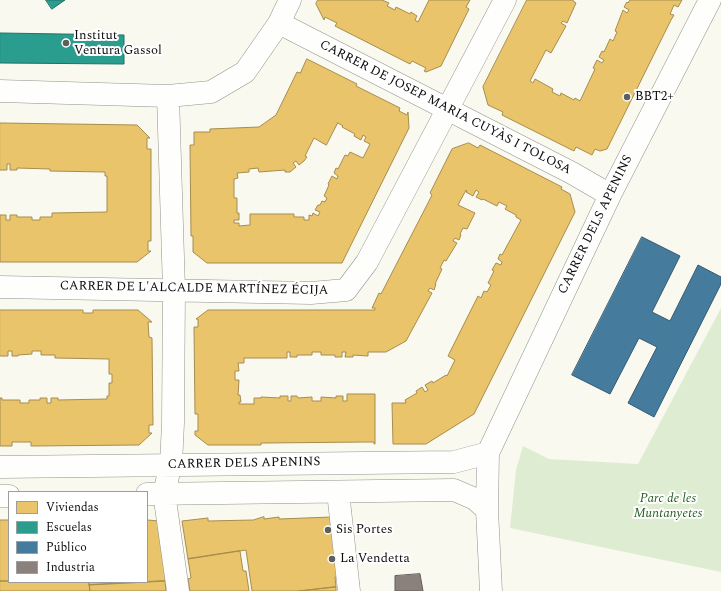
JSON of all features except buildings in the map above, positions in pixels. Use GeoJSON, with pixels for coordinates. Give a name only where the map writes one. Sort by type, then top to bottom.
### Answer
{"type":"FeatureCollection","features":[{"type":"Feature","properties":{"kind":"street"},"geometry":{"type":"LineString","coordinates":[[0,91],[168,96],[211,92],[245,72],[279,23],[290,0]]}},
{"type":"Feature","properties":{"kind":"street","name":"CARRER DE L'ALCALDE MARTÍNEZ ÉCIJA"},"geometry":{"type":"LineString","coordinates":[[0,287],[311,293],[346,290],[367,262],[505,0]]}},
{"type":"Feature","properties":{"kind":"street","name":"CARRER DELS APENINS"},"geometry":{"type":"LineString","coordinates":[[491,591],[486,510],[488,453],[610,195],[710,0]]}},
{"type":"Feature","properties":{"kind":"street","name":"CARRER DE JOSEP MARIA CUYÀS I TOLOSA"},"geometry":{"type":"LineString","coordinates":[[279,23],[447,108],[572,173],[610,195]]}},
{"type":"Feature","properties":{"kind":"street"},"geometry":{"type":"LineString","coordinates":[[168,96],[174,290],[173,438],[171,464],[156,494],[178,591]]}},
{"type":"Feature","properties":{"kind":"street","name":"CARRER DELS APENINS"},"geometry":{"type":"LineString","coordinates":[[0,467],[454,462],[488,453]]}},
{"type":"Feature","properties":{"kind":"street"},"geometry":{"type":"LineString","coordinates":[[156,494],[454,490],[475,499],[486,510]]}},
{"type":"Feature","properties":{"kind":"street"},"geometry":{"type":"LineString","coordinates":[[338,492],[349,591]]}},
{"type":"Feature","properties":{"kind":"green space","name":"Parc de les Muntanyetes"},"geometry":{"type":"Polygon","coordinates":[[[721,308],[721,572],[510,528],[516,470],[523,446],[549,459],[638,464],[721,308]]]}},
{"type":"Feature","properties":{"kind":"place","name":"Institut Ventura Gassol"},"geometry":{"type":"Point","coordinates":[66,43]}},
{"type":"Feature","properties":{"kind":"place","name":"BBT2+"},"geometry":{"type":"Point","coordinates":[627,97]}},
{"type":"Feature","properties":{"kind":"place","name":"Sis Portes"},"geometry":{"type":"Point","coordinates":[328,530]}},
{"type":"Feature","properties":{"kind":"place","name":"La Vendetta"},"geometry":{"type":"Point","coordinates":[332,559]}}]}
